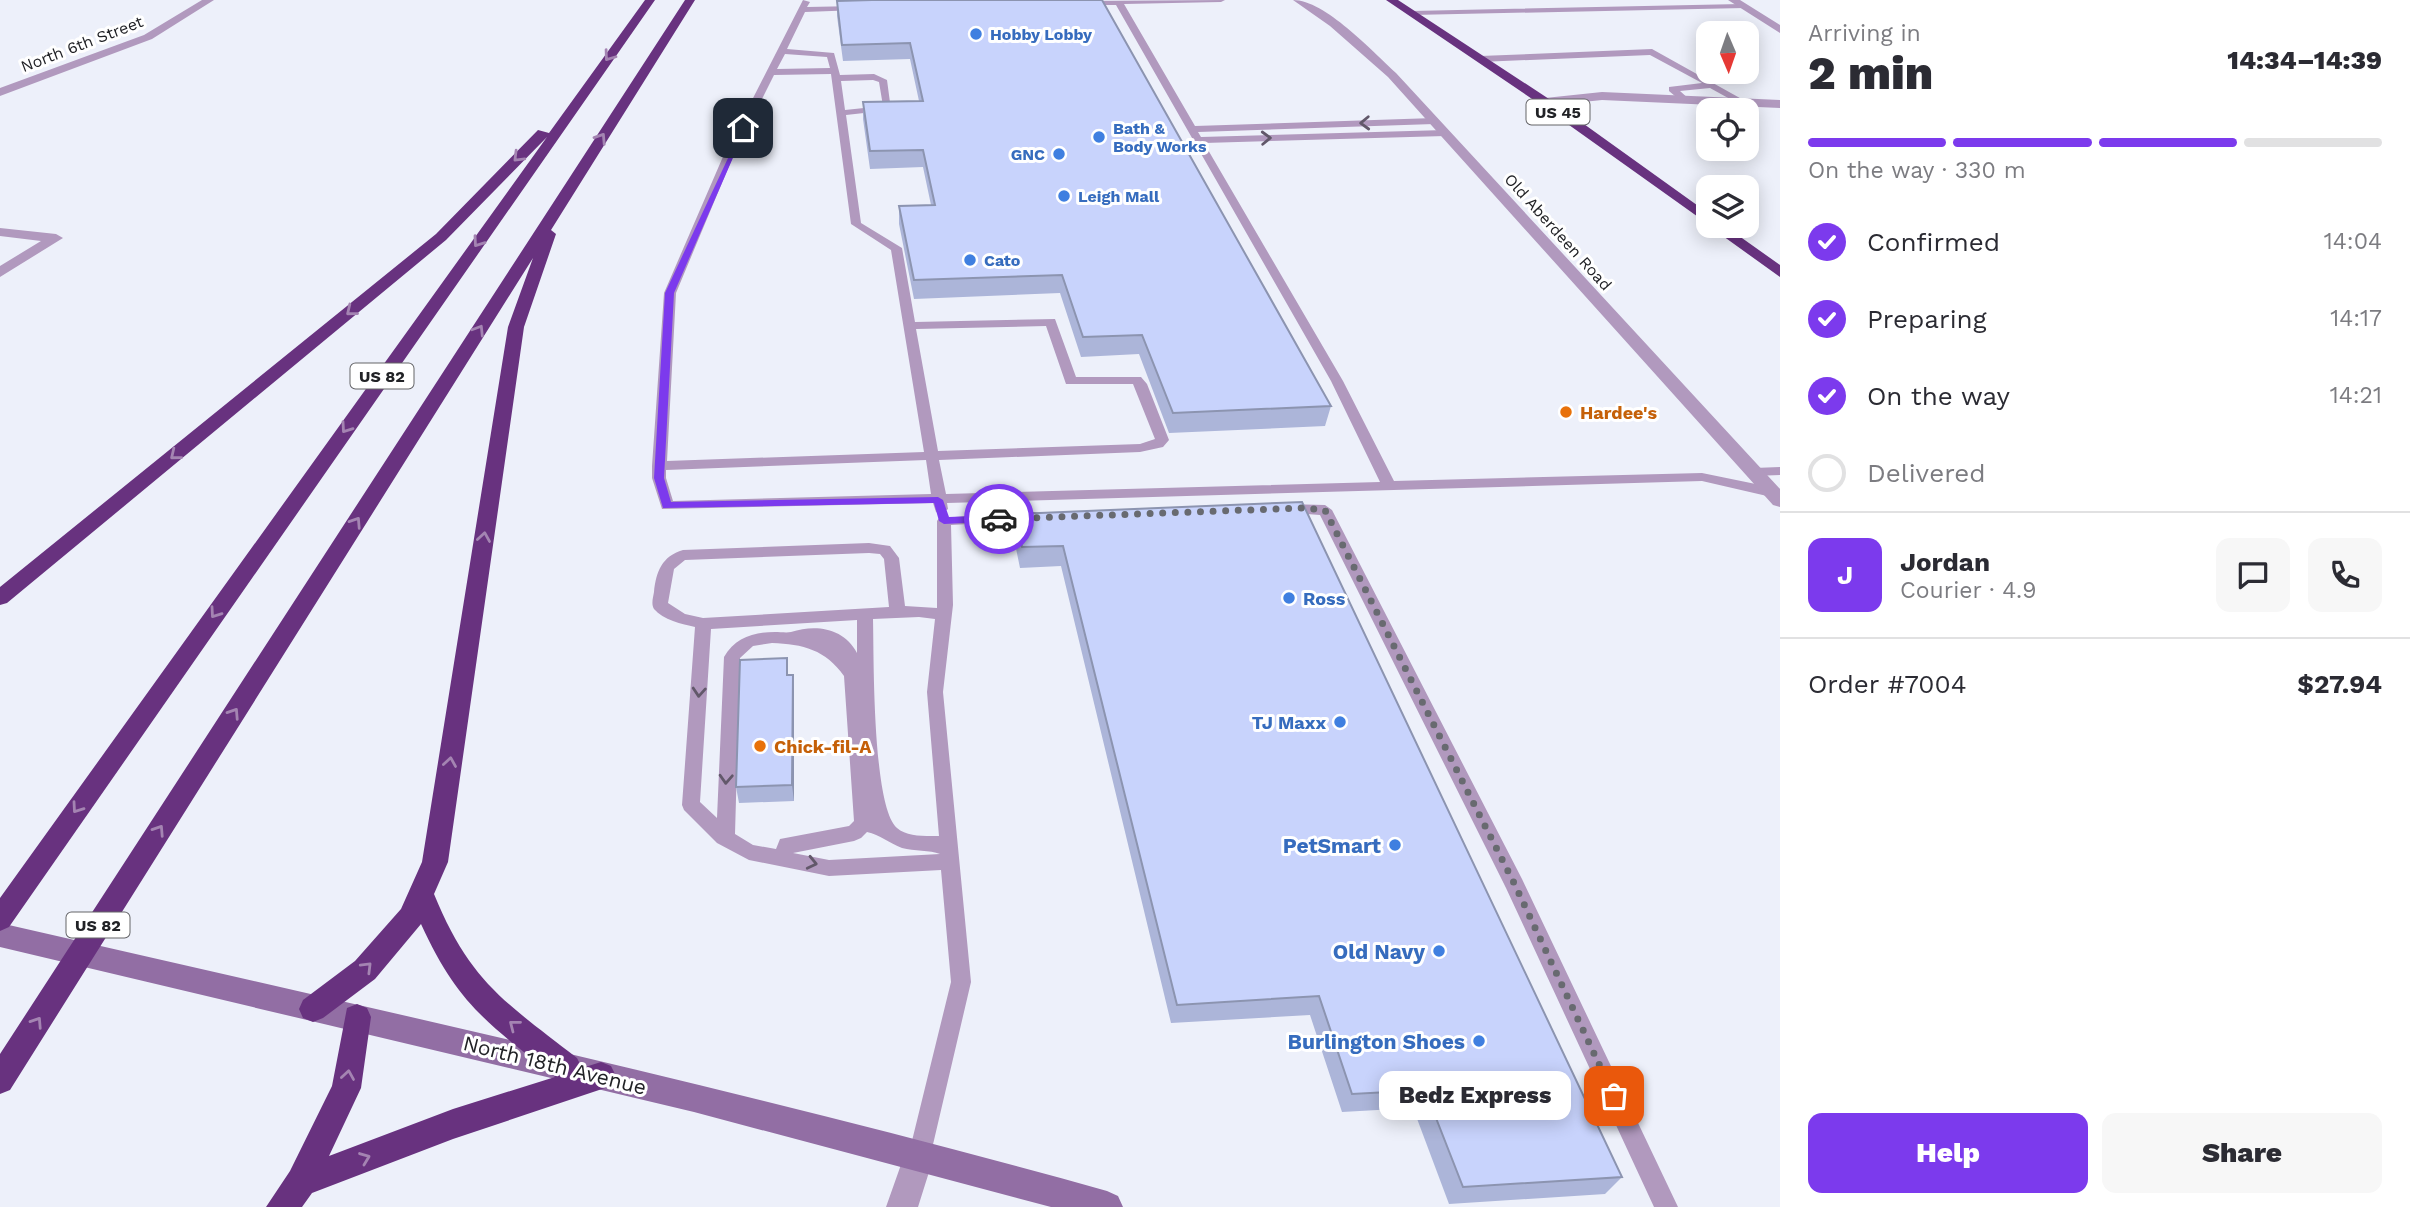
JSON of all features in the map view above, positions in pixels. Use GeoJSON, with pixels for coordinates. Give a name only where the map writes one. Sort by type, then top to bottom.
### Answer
{"type":"FeatureCollection","features":[{"type":"Feature","properties":{"kind":"highway","name":"US 82"},"geometry":{"type":"LineString","coordinates":[[0,919],[649,0]]}},
{"type":"Feature","properties":{"kind":"highway","name":"US 82"},"geometry":{"type":"LineString","coordinates":[[0,1080],[690,0]]}},
{"type":"Feature","properties":{"kind":"highway","name":"US 45"},"geometry":{"type":"LineString","coordinates":[[1391,0],[1545,102],[1696,211]]}},
{"type":"Feature","properties":{"kind":"highway"},"geometry":{"type":"LineString","coordinates":[[0,598],[441,237],[584,92]]}},
{"type":"Feature","properties":{"kind":"highway"},"geometry":{"type":"LineString","coordinates":[[313,1009],[365,970],[411,917],[435,862],[516,327],[564,195]]}},
{"type":"Feature","properties":{"kind":"highway"},"geometry":{"type":"LineString","coordinates":[[1733,238],[1780,272]]}},
{"type":"Feature","properties":{"kind":"highway"},"geometry":{"type":"LineString","coordinates":[[421,893],[435,928],[456,967],[484,1002],[567,1068]]}},
{"type":"Feature","properties":{"kind":"highway"},"geometry":{"type":"LineString","coordinates":[[282,1207],[301,1182],[346,1088],[356,1017]]}},
{"type":"Feature","properties":{"kind":"highway"},"geometry":{"type":"LineString","coordinates":[[301,1182],[453,1125],[601,1076]]}},
{"type":"Feature","properties":{"kind":"street","name":"North 6th Street"},"geometry":{"type":"LineString","coordinates":[[0,92],[148,37],[209,0]]}},
{"type":"Feature","properties":{"kind":"street","name":"Old Aberdeen Road"},"geometry":{"type":"LineString","coordinates":[[1298,0],[1334,24],[1392,75],[1778,496]]}},
{"type":"Feature","properties":{"kind":"street"},"geometry":{"type":"LineString","coordinates":[[1737,3],[1780,30]]}},
{"type":"Feature","properties":{"kind":"street"},"geometry":{"type":"LineString","coordinates":[[1545,102],[1602,96],[1696,100]]}},
{"type":"Feature","properties":{"kind":"street"},"geometry":{"type":"LineString","coordinates":[[1759,103],[1780,104]]}},
{"type":"Feature","properties":{"kind":"street"},"geometry":{"type":"LineString","coordinates":[[0,232],[56,237],[0,272]]}},
{"type":"Feature","properties":{"kind":"street","name":"North 18th Avenue"},"geometry":{"type":"LineString","coordinates":[[0,935],[356,1017],[920,1153],[1107,1207]]}},
{"type":"Feature","properties":{"kind":"street"},"geometry":{"type":"LineString","coordinates":[[902,1207],[920,1153]]}},
{"type":"Feature","properties":{"kind":"lane"},"geometry":{"type":"LineString","coordinates":[[807,0],[727,159],[670,293],[659,466],[659,478],[667,506],[1702,477],[1778,496]]}},
{"type":"Feature","properties":{"kind":"lane"},"geometry":{"type":"LineString","coordinates":[[1072,3],[1221,0]]}},
{"type":"Feature","properties":{"kind":"lane"},"geometry":{"type":"LineString","coordinates":[[1118,1],[1337,381],[1388,485]]}},
{"type":"Feature","properties":{"kind":"lane"},"geometry":{"type":"LineString","coordinates":[[1412,13],[1737,3]]}},
{"type":"Feature","properties":{"kind":"lane"},"geometry":{"type":"LineString","coordinates":[[802,10],[873,8]]}},
{"type":"Feature","properties":{"kind":"lane"},"geometry":{"type":"LineString","coordinates":[[782,51],[831,55],[856,224],[896,248],[938,500],[944,521],[944,615],[935,692],[961,982],[920,1153]]}},
{"type":"Feature","properties":{"kind":"lane"},"geometry":{"type":"LineString","coordinates":[[1480,59],[1652,52],[1735,98]]}},
{"type":"Feature","properties":{"kind":"lane"},"geometry":{"type":"LineString","coordinates":[[771,72],[835,74],[883,80],[888,108],[840,113]]}},
{"type":"Feature","properties":{"kind":"lane"},"geometry":{"type":"LineString","coordinates":[[1685,100],[1672,89],[1713,85]]}},
{"type":"Feature","properties":{"kind":"lane"},"geometry":{"type":"LineString","coordinates":[[1191,129],[1434,121]]}},
{"type":"Feature","properties":{"kind":"lane"},"geometry":{"type":"LineString","coordinates":[[1198,140],[1445,133]]}},
{"type":"Feature","properties":{"kind":"lane"},"geometry":{"type":"LineString","coordinates":[[659,466],[1140,448],[1158,444],[1162,440],[1142,384],[1136,380],[1071,380],[1055,327],[1051,322],[909,326]]}},
{"type":"Feature","properties":{"kind":"lane"},"geometry":{"type":"LineString","coordinates":[[1754,472],[1780,471]]}},
{"type":"Feature","properties":{"kind":"lane"},"geometry":{"type":"LineString","coordinates":[[1262,510],[1325,510],[1510,874],[1666,1207]]}},
{"type":"Feature","properties":{"kind":"lane"},"geometry":{"type":"LineString","coordinates":[[944,521],[1055,517]]}},
{"type":"Feature","properties":{"kind":"lane"},"geometry":{"type":"LineString","coordinates":[[898,612],[891,558],[885,550],[856,549],[673,558],[665,567],[660,605],[680,618],[703,624],[898,612],[944,615]]}},
{"type":"Feature","properties":{"kind":"lane"},"geometry":{"type":"LineString","coordinates":[[864,614],[873,789],[885,828]]}},
{"type":"Feature","properties":{"kind":"lane"},"geometry":{"type":"LineString","coordinates":[[703,624],[691,805],[724,837],[748,852],[782,856],[829,867],[950,852]]}},
{"type":"Feature","properties":{"kind":"lane"},"geometry":{"type":"LineString","coordinates":[[724,837],[727,831],[725,803],[732,657],[736,648],[746,642],[785,639],[823,647],[842,659],[852,676],[863,823],[854,833],[787,845],[782,856]]}},
{"type":"Feature","properties":{"kind":"lane"},"geometry":{"type":"LineString","coordinates":[[863,823],[885,828],[898,837],[920,845],[950,852]]}},
{"type":"Feature","properties":{"kind":"building","name":"Leigh Mall"},"geometry":{"type":"Polygon","coordinates":[[[1102,0],[1331,406],[1173,413],[1142,335],[1083,337],[1062,275],[914,280],[899,206],[935,205],[923,150],[870,151],[863,102],[923,101],[910,43],[842,45],[837,1],[1102,0]]]}},
{"type":"Feature","properties":{"kind":"building"},"geometry":{"type":"Polygon","coordinates":[[[1302,502],[1622,1177],[1463,1187],[1425,1090],[1352,1094],[1319,996],[1177,1005],[1063,546],[1022,547],[1014,514],[1302,502]]]}},
{"type":"Feature","properties":{"kind":"building","name":"Chick-fil-A"},"geometry":{"type":"Polygon","coordinates":[[[787,658],[787,675],[793,675],[792,785],[736,787],[740,660],[787,658]]]}},
{"type":"Feature","properties":{"kind":"way so far"},"geometry":{"type":"LineString","coordinates":[[999,519],[1303,508],[1325,510],[1515,885],[1614,1096]]}},
{"type":"Feature","properties":{"kind":"place","name":"Hobby Lobby"},"geometry":{"type":"Point","coordinates":[976,34]}},
{"type":"Feature","properties":{"kind":"place","name":"Bath & Body Works"},"geometry":{"type":"Point","coordinates":[1099,137]}},
{"type":"Feature","properties":{"kind":"place","name":"GNC"},"geometry":{"type":"Point","coordinates":[1059,154]}},
{"type":"Feature","properties":{"kind":"place","name":"Leigh Mall"},"geometry":{"type":"Point","coordinates":[1064,196]}},
{"type":"Feature","properties":{"kind":"place","name":"Cato"},"geometry":{"type":"Point","coordinates":[970,260]}},
{"type":"Feature","properties":{"kind":"place","name":"Hardee's"},"geometry":{"type":"Point","coordinates":[1566,412]}},
{"type":"Feature","properties":{"kind":"place","name":"Ross"},"geometry":{"type":"Point","coordinates":[1289,598]}},
{"type":"Feature","properties":{"kind":"place","name":"TJ Maxx"},"geometry":{"type":"Point","coordinates":[1340,722]}},
{"type":"Feature","properties":{"kind":"place","name":"Chick-fil-A"},"geometry":{"type":"Point","coordinates":[760,746]}},
{"type":"Feature","properties":{"kind":"place","name":"PetSmart"},"geometry":{"type":"Point","coordinates":[1395,845]}},
{"type":"Feature","properties":{"kind":"place","name":"Old Navy"},"geometry":{"type":"Point","coordinates":[1439,951]}},
{"type":"Feature","properties":{"kind":"place","name":"Burlington Shoes"},"geometry":{"type":"Point","coordinates":[1479,1041]}},
{"type":"Feature","properties":{"kind":"place","name":"Bedz Express"},"geometry":{"type":"Point","coordinates":[1614,1096]}},
{"type":"Feature","properties":{"kind":"route"},"geometry":{"type":"LineString","coordinates":[[743,128],[670,293],[659,478],[667,506],[938,500],[944,521],[999,519]]}}]}
